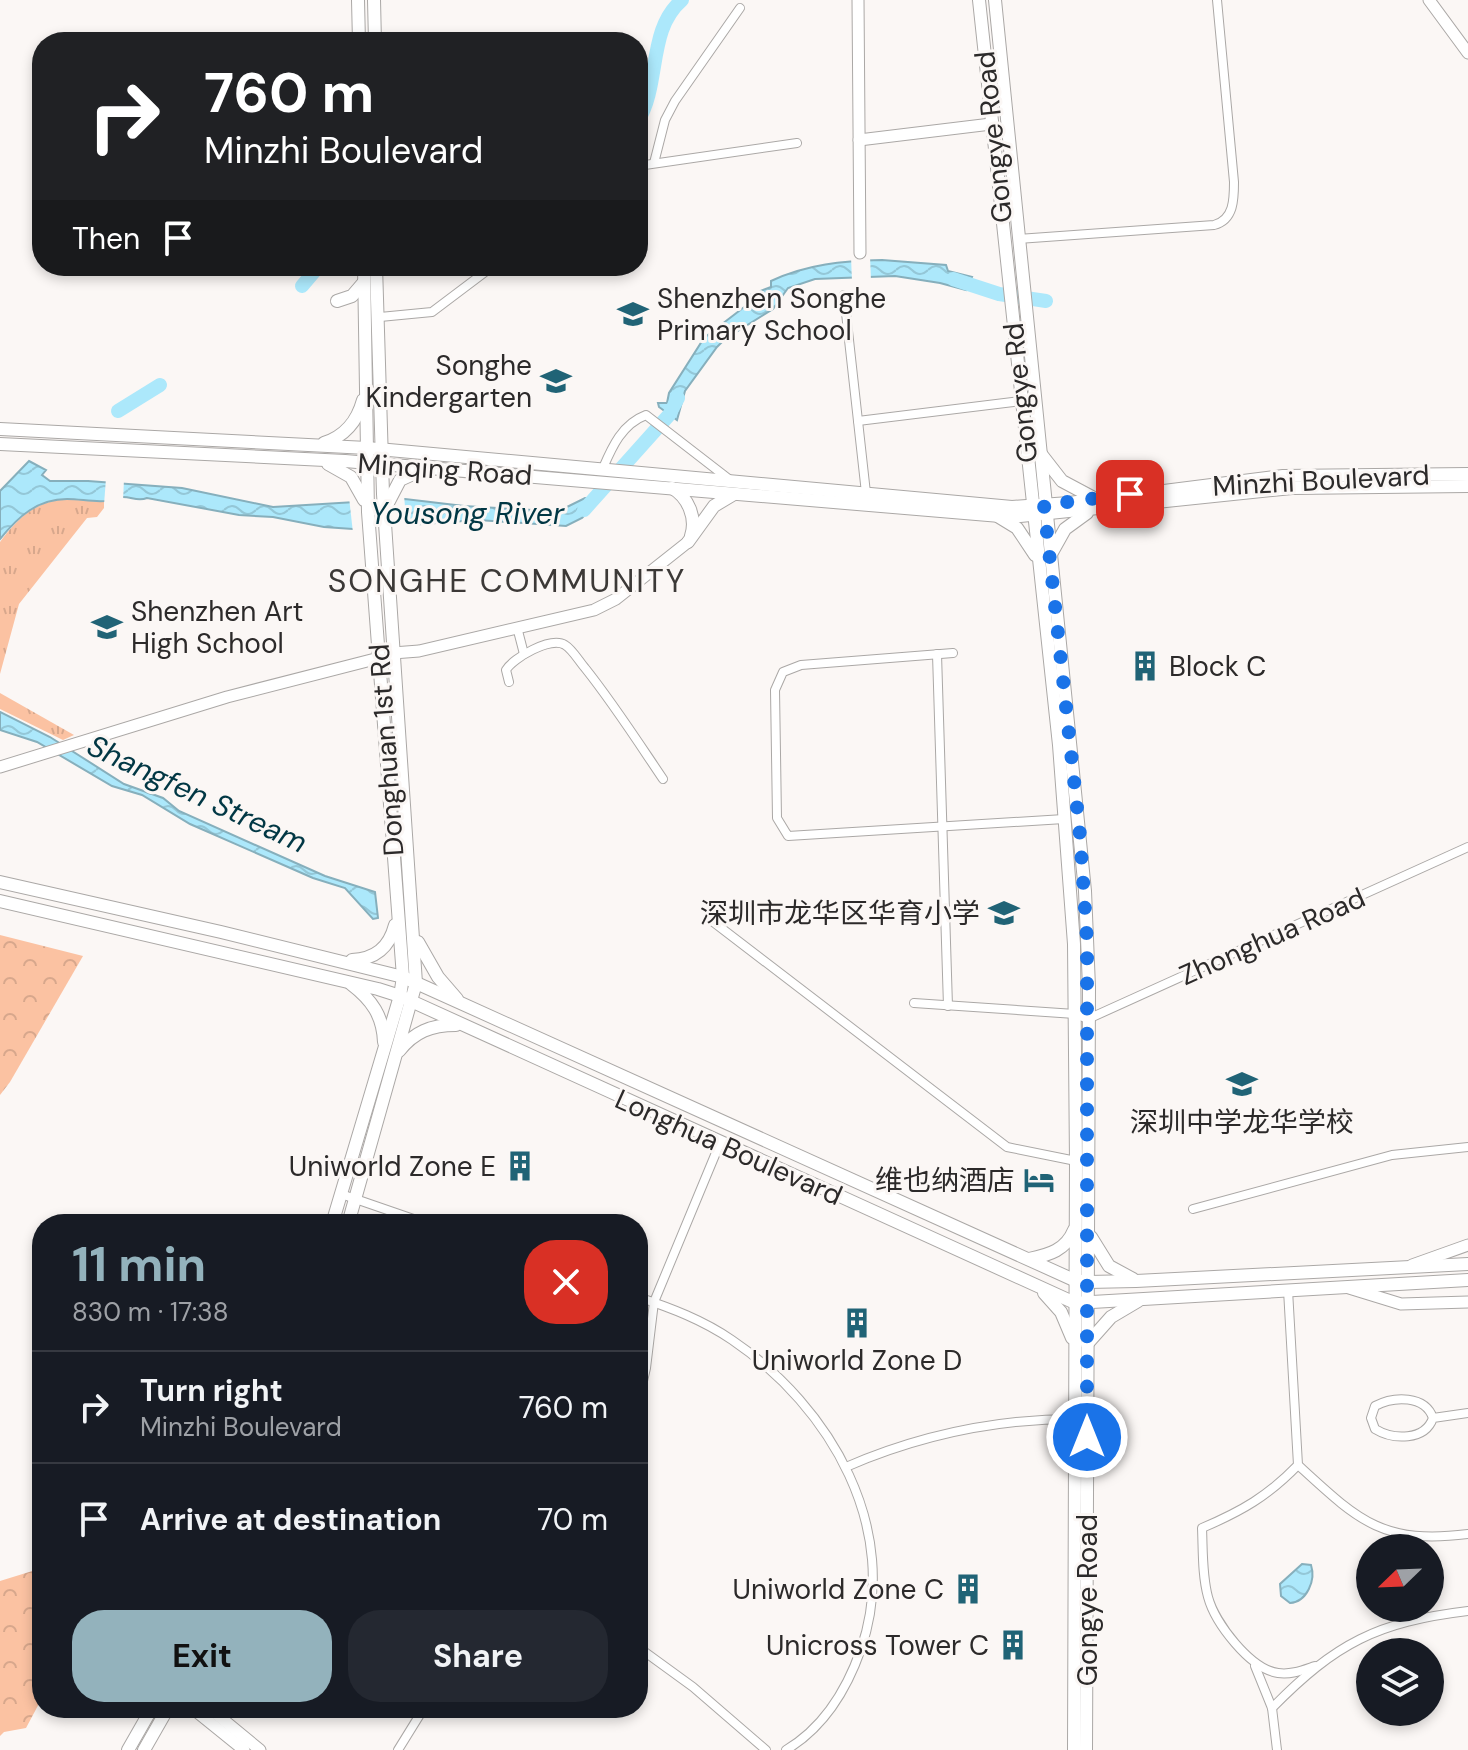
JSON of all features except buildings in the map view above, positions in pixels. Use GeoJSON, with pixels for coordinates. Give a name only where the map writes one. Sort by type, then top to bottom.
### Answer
{"type":"FeatureCollection","features":[{"type":"Feature","properties":{"kind":"main road"},"geometry":{"type":"LineString","coordinates":[[358,0],[359,32]]}},
{"type":"Feature","properties":{"kind":"main road"},"geometry":{"type":"LineString","coordinates":[[374,0],[375,32]]}},
{"type":"Feature","properties":{"kind":"main road","name":"Gongye Road"},"geometry":{"type":"LineString","coordinates":[[979,0],[1008,273]]}},
{"type":"Feature","properties":{"kind":"main road","name":"Gongye Road"},"geometry":{"type":"LineString","coordinates":[[995,0],[1021,271]]}},
{"type":"Feature","properties":{"kind":"main road","name":"Gongye Rd"},"geometry":{"type":"LineString","coordinates":[[1021,271],[1038,445]]}},
{"type":"Feature","properties":{"kind":"main road","name":"Gongye Rd"},"geometry":{"type":"LineString","coordinates":[[1008,273],[1021,401],[1039,511]]}},
{"type":"Feature","properties":{"kind":"main road","name":"Donghuan 1st Rd"},"geometry":{"type":"LineString","coordinates":[[351,1214],[397,1053],[406,999],[396,932],[371,534],[365,495],[367,386],[364,276]]}},
{"type":"Feature","properties":{"kind":"main road","name":"Donghuan 1st Rd"},"geometry":{"type":"LineString","coordinates":[[335,1214],[384,1049],[416,983],[384,513],[387,494],[381,464],[377,276]]}},
{"type":"Feature","properties":{"kind":"main road"},"geometry":{"type":"LineString","coordinates":[[337,301],[352,296],[364,282]]}},
{"type":"Feature","properties":{"kind":"main road"},"geometry":{"type":"LineString","coordinates":[[317,445],[335,439],[351,426],[360,410],[367,386]]}},
{"type":"Feature","properties":{"kind":"main road","name":"Minqing Road"},"geometry":{"type":"LineString","coordinates":[[0,429],[381,449],[1039,511]]}},
{"type":"Feature","properties":{"kind":"main road","name":"Minqing Road"},"geometry":{"type":"LineString","coordinates":[[0,444],[381,464],[996,516],[1039,511]]}},
{"type":"Feature","properties":{"kind":"main road"},"geometry":{"type":"LineString","coordinates":[[1038,445],[1049,467],[1062,481],[1098,504],[1065,529],[1044,558]]}},
{"type":"Feature","properties":{"kind":"main road","name":"Gongye Road"},"geometry":{"type":"LineString","coordinates":[[1038,445],[1039,511],[1084,878],[1088,1019],[1082,1227],[1088,1282],[1081,1303],[1076,1360],[1074,1750]]}},
{"type":"Feature","properties":{"kind":"main road"},"geometry":{"type":"LineString","coordinates":[[318,460],[345,472],[365,495]]}},
{"type":"Feature","properties":{"kind":"main road"},"geometry":{"type":"LineString","coordinates":[[387,494],[403,477],[429,468]]}},
{"type":"Feature","properties":{"kind":"main road","name":"Minzhi Boulevard"},"geometry":{"type":"LineString","coordinates":[[1098,504],[1283,476],[1468,474]]}},
{"type":"Feature","properties":{"kind":"main road","name":"Minzhi Boulevard"},"geometry":{"type":"LineString","coordinates":[[1039,511],[1279,488],[1468,486]]}},
{"type":"Feature","properties":{"kind":"main road"},"geometry":{"type":"LineString","coordinates":[[672,488],[681,495],[691,513],[694,528],[688,542]]}},
{"type":"Feature","properties":{"kind":"main road"},"geometry":{"type":"LineString","coordinates":[[688,542],[719,501],[739,494]]}},
{"type":"Feature","properties":{"kind":"main road"},"geometry":{"type":"LineString","coordinates":[[996,516],[1017,528],[1044,558],[1074,944],[1076,1161],[1082,1227],[1074,1280]]}},
{"type":"Feature","properties":{"kind":"main road","name":"Longhua Boulevard"},"geometry":{"type":"LineString","coordinates":[[0,882],[403,977],[1074,1280],[1136,1281],[1468,1264]]}},
{"type":"Feature","properties":{"kind":"main road","name":"Longhua Boulevard"},"geometry":{"type":"LineString","coordinates":[[0,901],[349,982],[406,999],[1081,1303],[1468,1280]]}},
{"type":"Feature","properties":{"kind":"main road"},"geometry":{"type":"LineString","coordinates":[[340,961],[375,956],[396,932]]}},
{"type":"Feature","properties":{"kind":"main road"},"geometry":{"type":"LineString","coordinates":[[415,936],[430,966],[462,1004]]}},
{"type":"Feature","properties":{"kind":"main road"},"geometry":{"type":"LineString","coordinates":[[349,982],[373,1003],[378,1012],[384,1049]]}},
{"type":"Feature","properties":{"kind":"main road"},"geometry":{"type":"LineString","coordinates":[[397,1053],[417,1033],[427,1028],[464,1026]]}},
{"type":"Feature","properties":{"kind":"main road"},"geometry":{"type":"LineString","coordinates":[[1028,1259],[1060,1249],[1082,1227]]}},
{"type":"Feature","properties":{"kind":"main road"},"geometry":{"type":"LineString","coordinates":[[1082,1227],[1103,1259],[1120,1274],[1136,1281]]}},
{"type":"Feature","properties":{"kind":"main road","name":"Gongye Road"},"geometry":{"type":"LineString","coordinates":[[1074,1280],[1087,1344],[1086,1750]]}},
{"type":"Feature","properties":{"kind":"main road"},"geometry":{"type":"LineString","coordinates":[[1040,1287],[1066,1321],[1076,1360]]}},
{"type":"Feature","properties":{"kind":"main road"},"geometry":{"type":"LineString","coordinates":[[1087,1344],[1111,1317],[1148,1298]]}},
{"type":"Feature","properties":{"kind":"main road"},"geometry":{"type":"LineString","coordinates":[[128,1750],[146,1718]]}},
{"type":"Feature","properties":{"kind":"main road"},"geometry":{"type":"LineString","coordinates":[[144,1750],[162,1718]]}},
{"type":"Feature","properties":{"kind":"street"},"geometry":{"type":"LineString","coordinates":[[858,0],[860,253]]}},
{"type":"Feature","properties":{"kind":"street"},"geometry":{"type":"LineString","coordinates":[[1018,239],[1214,225],[1227,218],[1232,209],[1234,182],[1217,0]]}},
{"type":"Feature","properties":{"kind":"street"},"geometry":{"type":"LineString","coordinates":[[1429,0],[1468,53]]}},
{"type":"Feature","properties":{"kind":"street"},"geometry":{"type":"LineString","coordinates":[[654,163],[665,120],[675,101],[740,8]]}},
{"type":"Feature","properties":{"kind":"street"},"geometry":{"type":"LineString","coordinates":[[859,140],[991,124]]}},
{"type":"Feature","properties":{"kind":"street"},"geometry":{"type":"LineString","coordinates":[[648,164],[797,143]]}},
{"type":"Feature","properties":{"kind":"street"},"geometry":{"type":"LineString","coordinates":[[380,317],[432,312],[480,276]]}},
{"type":"Feature","properties":{"kind":"street"},"geometry":{"type":"LineString","coordinates":[[844,295],[866,493]]}},
{"type":"Feature","properties":{"kind":"street"},"geometry":{"type":"LineString","coordinates":[[858,421],[1021,401]]}},
{"type":"Feature","properties":{"kind":"street"},"geometry":{"type":"LineString","coordinates":[[603,468],[625,428],[641,416],[650,417],[730,480]]}},
{"type":"Feature","properties":{"kind":"street"},"geometry":{"type":"LineString","coordinates":[[393,653],[419,651],[601,607],[616,599],[688,542]]}},
{"type":"Feature","properties":{"kind":"street"},"geometry":{"type":"LineString","coordinates":[[517,627],[524,654]]}},
{"type":"Feature","properties":{"kind":"street"},"geometry":{"type":"LineString","coordinates":[[509,682],[507,666],[524,654],[550,644],[566,645],[663,779]]}},
{"type":"Feature","properties":{"kind":"street"},"geometry":{"type":"LineString","coordinates":[[953,653],[801,665],[783,672],[775,690],[777,818],[788,836],[1064,819]]}},
{"type":"Feature","properties":{"kind":"street"},"geometry":{"type":"LineString","coordinates":[[937,654],[948,1006]]}},
{"type":"Feature","properties":{"kind":"street"},"geometry":{"type":"LineString","coordinates":[[0,767],[238,694],[379,658]]}},
{"type":"Feature","properties":{"kind":"street","name":"Zhonghua Road"},"geometry":{"type":"LineString","coordinates":[[1088,1019],[1468,847]]}},
{"type":"Feature","properties":{"kind":"street"},"geometry":{"type":"LineString","coordinates":[[712,921],[1007,1147],[1076,1161]]}},
{"type":"Feature","properties":{"kind":"street"},"geometry":{"type":"LineString","coordinates":[[914,1003],[1075,1014],[1088,1019]]}},
{"type":"Feature","properties":{"kind":"street"},"geometry":{"type":"LineString","coordinates":[[648,1352],[654,1302],[728,1124]]}},
{"type":"Feature","properties":{"kind":"street"},"geometry":{"type":"LineString","coordinates":[[1193,1209],[1392,1155],[1468,1147]]}},
{"type":"Feature","properties":{"kind":"street"},"geometry":{"type":"LineString","coordinates":[[341,1194],[399,1214]]}},
{"type":"Feature","properties":{"kind":"street"},"geometry":{"type":"LineString","coordinates":[[1406,1267],[1468,1245]]}},
{"type":"Feature","properties":{"kind":"street"},"geometry":{"type":"LineString","coordinates":[[1344,1286],[1401,1304],[1468,1302]]}},
{"type":"Feature","properties":{"kind":"street"},"geometry":{"type":"LineString","coordinates":[[1288,1290],[1298,1465],[1353,1514],[1384,1530],[1417,1538],[1468,1534]]}},
{"type":"Feature","properties":{"kind":"street"},"geometry":{"type":"LineString","coordinates":[[648,1300],[718,1331],[774,1373],[812,1414],[846,1467],[863,1507],[873,1559],[871,1611],[857,1661],[839,1696],[816,1727],[786,1750]]}},
{"type":"Feature","properties":{"kind":"street"},"geometry":{"type":"LineString","coordinates":[[1433,1418],[1424,1406],[1400,1399],[1375,1406],[1371,1418],[1375,1429],[1400,1437],[1424,1430],[1433,1418],[1468,1413]]}},
{"type":"Feature","properties":{"kind":"street"},"geometry":{"type":"LineString","coordinates":[[846,1467],[901,1445],[958,1429],[1016,1421],[1075,1419]]}},
{"type":"Feature","properties":{"kind":"street"},"geometry":{"type":"LineString","coordinates":[[1277,1750],[1272,1708],[1265,1684],[1253,1662],[1219,1621],[1210,1605],[1202,1528],[1263,1497],[1298,1465]]}},
{"type":"Feature","properties":{"kind":"street"},"geometry":{"type":"LineString","coordinates":[[1272,1708],[1315,1666],[1343,1647],[1389,1626],[1422,1617],[1468,1611]]}},
{"type":"Feature","properties":{"kind":"street"},"geometry":{"type":"LineString","coordinates":[[648,1654],[693,1687],[766,1750]]}},
{"type":"Feature","properties":{"kind":"street"},"geometry":{"type":"LineString","coordinates":[[1253,1662],[1270,1672],[1283,1674],[1315,1666]]}},
{"type":"Feature","properties":{"kind":"street"},"geometry":{"type":"LineString","coordinates":[[204,1718],[244,1750]]}},
{"type":"Feature","properties":{"kind":"street"},"geometry":{"type":"LineString","coordinates":[[221,1718],[260,1750]]}},
{"type":"Feature","properties":{"kind":"street"},"geometry":{"type":"LineString","coordinates":[[398,1750],[418,1718]]}},
{"type":"Feature","properties":{"kind":"green space"},"geometry":{"type":"Polygon","coordinates":[[[65,499],[104,501],[104,508],[97,517],[87,518],[19,604],[0,674],[0,542],[28,513],[44,504],[65,499]]]}},
{"type":"Feature","properties":{"kind":"green space"},"geometry":{"type":"Polygon","coordinates":[[[0,693],[74,735],[63,740],[0,709],[0,693]]]}},
{"type":"Feature","properties":{"kind":"green space"},"geometry":{"type":"Polygon","coordinates":[[[0,935],[83,956],[0,1095],[0,935]]]}},
{"type":"Feature","properties":{"kind":"green space"},"geometry":{"type":"Polygon","coordinates":[[[32,1571],[32,1717],[26,1728],[4,1732],[0,1736],[0,1581],[32,1571]]]}},
{"type":"Feature","properties":{"kind":"water"},"geometry":{"type":"Polygon","coordinates":[[[882,260],[946,265],[948,271],[972,277],[966,290],[895,276],[815,279],[788,288],[773,309],[717,347],[685,391],[677,420],[659,407],[658,403],[667,403],[669,393],[704,338],[752,301],[750,295],[771,287],[771,281],[825,264],[882,260]]]}},
{"type":"Feature","properties":{"kind":"water"},"geometry":{"type":"Polygon","coordinates":[[[29,461],[46,470],[42,475],[50,481],[182,488],[273,507],[405,499],[549,511],[585,498],[600,499],[582,518],[566,526],[478,520],[353,529],[239,515],[147,498],[121,497],[105,501],[67,499],[37,506],[14,523],[0,539],[0,491],[29,461]]]}},
{"type":"Feature","properties":{"kind":"water"},"geometry":{"type":"Polygon","coordinates":[[[0,712],[50,737],[124,784],[163,798],[179,811],[325,876],[375,892],[378,918],[373,919],[345,888],[313,878],[190,824],[142,795],[112,786],[37,742],[0,730],[0,712]]]}},
{"type":"Feature","properties":{"kind":"water"},"geometry":{"type":"Polygon","coordinates":[[[1302,1564],[1311,1565],[1311,1583],[1301,1599],[1290,1603],[1281,1596],[1280,1584],[1302,1564]]]}},
{"type":"Feature","properties":{"kind":"pier"},"geometry":{"type":"Polygon","coordinates":[[[851,256],[870,256],[871,281],[852,282],[851,256]]]}},
{"type":"Feature","properties":{"kind":"pier"},"geometry":{"type":"Polygon","coordinates":[[[106,478],[124,479],[123,501],[104,505],[106,478]]]}},
{"type":"Feature","properties":{"kind":"pier"},"geometry":{"type":"Polygon","coordinates":[[[404,495],[407,530],[353,533],[349,497],[404,495]]]}},
{"type":"Feature","properties":{"kind":"waterway"},"geometry":{"type":"LineString","coordinates":[[648,96],[664,26],[682,0]]}},
{"type":"Feature","properties":{"kind":"waterway"},"geometry":{"type":"LineString","coordinates":[[302,286],[310,276]]}},
{"type":"Feature","properties":{"kind":"waterway","name":"Yousong River"},"geometry":{"type":"LineString","coordinates":[[953,279],[999,294],[1046,301]]}},
{"type":"Feature","properties":{"kind":"waterway"},"geometry":{"type":"LineString","coordinates":[[118,411],[160,385]]}},
{"type":"Feature","properties":{"kind":"waterway","name":"Yousong River"},"geometry":{"type":"LineString","coordinates":[[584,510],[669,415],[678,398]]}},
{"type":"Feature","properties":{"kind":"place","name":"Shenzhen Songhe Primary School"},"geometry":{"type":"Point","coordinates":[633,314]}},
{"type":"Feature","properties":{"kind":"place","name":"Songhe Kindergarten"},"geometry":{"type":"Point","coordinates":[556,381]}},
{"type":"Feature","properties":{"kind":"place","name":"Shenzhen Art High School"},"geometry":{"type":"Point","coordinates":[107,627]}},
{"type":"Feature","properties":{"kind":"place","name":"Block C"},"geometry":{"type":"Point","coordinates":[1145,666]}},
{"type":"Feature","properties":{"kind":"place","name":"深圳市龙华区华育小学"},"geometry":{"type":"Point","coordinates":[1004,913]}},
{"type":"Feature","properties":{"kind":"place","name":"深圳中学龙华学校"},"geometry":{"type":"Point","coordinates":[1242,1084]}},
{"type":"Feature","properties":{"kind":"place","name":"Uniworld Zone E"},"geometry":{"type":"Point","coordinates":[520,1166]}},
{"type":"Feature","properties":{"kind":"place","name":"维也纳酒店"},"geometry":{"type":"Point","coordinates":[1039,1180]}},
{"type":"Feature","properties":{"kind":"place","name":"Uniworld Zone D"},"geometry":{"type":"Point","coordinates":[857,1323]}},
{"type":"Feature","properties":{"kind":"place","name":"Uniworld Zone C"},"geometry":{"type":"Point","coordinates":[968,1589]}},
{"type":"Feature","properties":{"kind":"place","name":"Unicross Tower C"},"geometry":{"type":"Point","coordinates":[1013,1645]}},
{"type":"Feature","properties":{"kind":"district","name":"SONGHE COMMUNITY"},"geometry":{"type":"Point","coordinates":[507,581]}},
{"type":"Feature","properties":{"kind":"route"},"geometry":{"type":"LineString","coordinates":[[1087,1437],[1089,987],[1085,891],[1044,505],[1130,494]]}},
{"type":"Feature","properties":{"kind":"water label","name":"Shangfen Stream"},"geometry":{"type":"Point","coordinates":[197,794]}}]}
